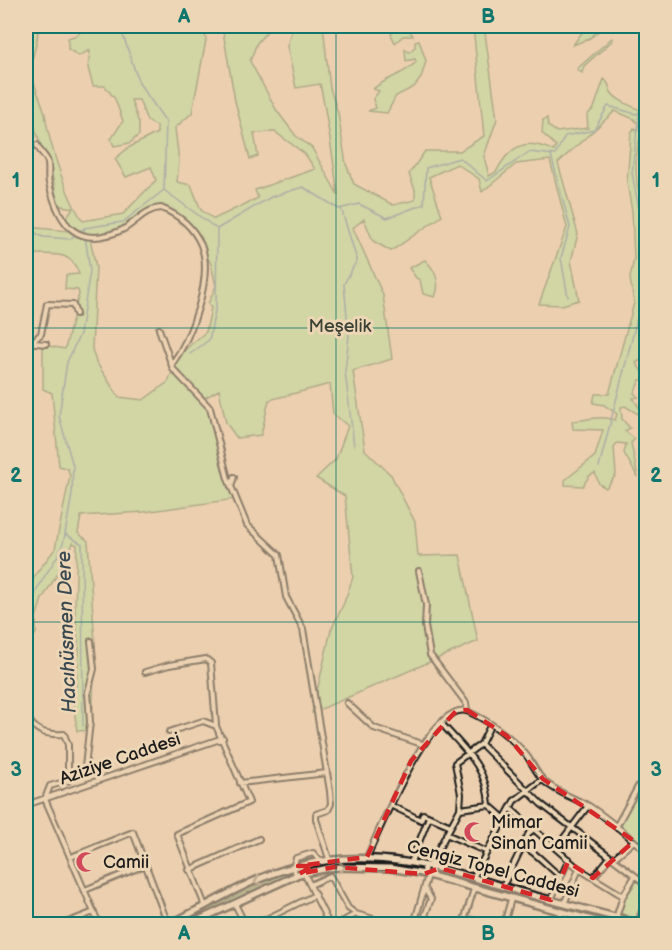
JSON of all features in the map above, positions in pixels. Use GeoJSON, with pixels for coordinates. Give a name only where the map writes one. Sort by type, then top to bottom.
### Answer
{"type":"FeatureCollection","features":[{"type":"Feature","properties":{"kind":"main road","name":"Cengiz Topel Caddesi"},"geometry":{"type":"LineString","coordinates":[[169,924],[295,866],[320,861],[367,857],[430,866],[639,923]]}},
{"type":"Feature","properties":{"kind":"main road","name":"Cengiz Topel Caddesi"},"geometry":{"type":"LineString","coordinates":[[190,924],[302,874],[334,867],[390,868],[427,874],[474,889],[607,924]]}},
{"type":"Feature","properties":{"kind":"street"},"geometry":{"type":"LineString","coordinates":[[37,145],[47,160],[48,182],[60,214],[76,235],[90,238],[122,230],[155,208],[161,208],[175,214],[189,226],[201,245],[204,268],[199,303],[191,328],[172,364]]}},
{"type":"Feature","properties":{"kind":"street"},"geometry":{"type":"LineString","coordinates":[[32,342],[41,334],[47,304],[73,305],[76,314]]}},
{"type":"Feature","properties":{"kind":"street"},"geometry":{"type":"LineString","coordinates":[[159,329],[172,364],[210,408],[230,487],[246,525],[279,555],[286,597],[303,629],[331,804],[328,810],[316,814],[316,819],[329,860]]}},
{"type":"Feature","properties":{"kind":"street"},"geometry":{"type":"LineString","coordinates":[[26,342],[46,344]]}},
{"type":"Feature","properties":{"kind":"street"},"geometry":{"type":"LineString","coordinates":[[230,487],[234,477]]}},
{"type":"Feature","properties":{"kind":"street"},"geometry":{"type":"LineString","coordinates":[[419,570],[426,605],[425,626],[430,655],[466,703],[467,710]]}},
{"type":"Feature","properties":{"kind":"street"},"geometry":{"type":"LineString","coordinates":[[91,641],[94,669],[88,692],[90,722],[85,767],[68,781],[50,786],[45,799],[99,924]]}},
{"type":"Feature","properties":{"kind":"street"},"geometry":{"type":"LineString","coordinates":[[145,672],[169,664],[206,659],[211,663],[216,726],[249,802],[177,834],[205,907]]}},
{"type":"Feature","properties":{"kind":"street"},"geometry":{"type":"LineString","coordinates":[[347,703],[374,728],[422,744]]}},
{"type":"Feature","properties":{"kind":"street"},"geometry":{"type":"LineString","coordinates":[[367,857],[411,761],[422,744],[441,723],[456,711],[467,710],[507,736],[526,754],[543,779],[557,791],[588,806],[646,851]]}},
{"type":"Feature","properties":{"kind":"street"},"geometry":{"type":"LineString","coordinates":[[26,714],[33,727],[46,735],[64,734],[68,745],[68,781]]}},
{"type":"Feature","properties":{"kind":"street"},"geometry":{"type":"LineString","coordinates":[[169,732],[203,721],[216,726]]}},
{"type":"Feature","properties":{"kind":"street"},"geometry":{"type":"LineString","coordinates":[[441,723],[469,753],[488,785],[489,805],[505,819]]}},
{"type":"Feature","properties":{"kind":"street"},"geometry":{"type":"LineString","coordinates":[[414,924],[425,890],[427,874],[433,871],[430,866],[460,809],[461,794],[455,763],[481,744],[490,726]]}},
{"type":"Feature","properties":{"kind":"street","name":"Aziziye Caddesi"},"geometry":{"type":"LineString","coordinates":[[26,806],[223,738]]}},
{"type":"Feature","properties":{"kind":"street"},"geometry":{"type":"LineString","coordinates":[[481,744],[527,790],[646,884]]}},
{"type":"Feature","properties":{"kind":"street"},"geometry":{"type":"LineString","coordinates":[[240,783],[327,773]]}},
{"type":"Feature","properties":{"kind":"street"},"geometry":{"type":"LineString","coordinates":[[616,827],[639,785],[646,778]]}},
{"type":"Feature","properties":{"kind":"street"},"geometry":{"type":"LineString","coordinates":[[473,878],[514,801],[543,779]]}},
{"type":"Feature","properties":{"kind":"street"},"geometry":{"type":"LineString","coordinates":[[460,809],[489,805]]}},
{"type":"Feature","properties":{"kind":"street"},"geometry":{"type":"LineString","coordinates":[[392,806],[421,820],[423,814],[451,826]]}},
{"type":"Feature","properties":{"kind":"street"},"geometry":{"type":"LineString","coordinates":[[556,848],[588,806]]}},
{"type":"Feature","properties":{"kind":"street"},"geometry":{"type":"LineString","coordinates":[[511,808],[579,869],[623,896]]}},
{"type":"Feature","properties":{"kind":"street"},"geometry":{"type":"LineString","coordinates":[[411,862],[429,817]]}},
{"type":"Feature","properties":{"kind":"street"},"geometry":{"type":"LineString","coordinates":[[503,886],[529,833],[534,829]]}},
{"type":"Feature","properties":{"kind":"street"},"geometry":{"type":"LineString","coordinates":[[71,857],[133,832],[169,924]]}},
{"type":"Feature","properties":{"kind":"street"},"geometry":{"type":"LineString","coordinates":[[447,834],[487,852]]}},
{"type":"Feature","properties":{"kind":"street"},"geometry":{"type":"LineString","coordinates":[[189,870],[259,839]]}},
{"type":"Feature","properties":{"kind":"street"},"geometry":{"type":"LineString","coordinates":[[593,878],[612,858],[634,841]]}},
{"type":"Feature","properties":{"kind":"street"},"geometry":{"type":"LineString","coordinates":[[523,846],[530,849],[541,862],[560,876]]}},
{"type":"Feature","properties":{"kind":"street"},"geometry":{"type":"LineString","coordinates":[[551,900],[569,859]]}},
{"type":"Feature","properties":{"kind":"street"},"geometry":{"type":"LineString","coordinates":[[85,890],[145,865]]}},
{"type":"Feature","properties":{"kind":"street"},"geometry":{"type":"LineString","coordinates":[[295,866],[302,868],[302,874],[310,885],[329,924]]}},
{"type":"Feature","properties":{"kind":"street"},"geometry":{"type":"LineString","coordinates":[[564,904],[579,869]]}},
{"type":"Feature","properties":{"kind":"street"},"geometry":{"type":"LineString","coordinates":[[310,885],[330,876],[348,908],[356,914],[391,924]]}},
{"type":"Feature","properties":{"kind":"street"},"geometry":{"type":"LineString","coordinates":[[616,918],[623,896],[635,876]]}},
{"type":"Feature","properties":{"kind":"street"},"geometry":{"type":"LineString","coordinates":[[464,924],[474,889]]}},
{"type":"Feature","properties":{"kind":"street"},"geometry":{"type":"LineString","coordinates":[[422,924],[431,899],[425,890]]}},
{"type":"Feature","properties":{"kind":"street"},"geometry":{"type":"LineString","coordinates":[[256,924],[315,895]]}},
{"type":"Feature","properties":{"kind":"street"},"geometry":{"type":"LineString","coordinates":[[504,924],[511,899]]}},
{"type":"Feature","properties":{"kind":"street"},"geometry":{"type":"LineString","coordinates":[[639,923],[646,901]]}},
{"type":"Feature","properties":{"kind":"street"},"geometry":{"type":"LineString","coordinates":[[235,903],[245,924]]}},
{"type":"Feature","properties":{"kind":"street"},"geometry":{"type":"LineString","coordinates":[[63,924],[93,912]]}},
{"type":"Feature","properties":{"kind":"street"},"geometry":{"type":"LineString","coordinates":[[558,924],[562,912]]}},
{"type":"Feature","properties":{"kind":"street"},"geometry":{"type":"LineString","coordinates":[[338,924],[356,914]]}},
{"type":"Feature","properties":{"kind":"street"},"geometry":{"type":"LineString","coordinates":[[465,918],[487,924]]}},
{"type":"Feature","properties":{"kind":"highlighted area"},"geometry":{"type":"Polygon","coordinates":[[[467,710],[507,736],[543,779],[634,841],[593,878],[568,862],[551,900],[440,868],[424,874],[334,867],[299,874],[313,866],[298,866],[367,857],[411,761],[456,711],[467,710]]]}},
{"type":"Feature","properties":{"kind":"green space","name":"Meşelik"},"geometry":{"type":"Polygon","coordinates":[[[26,26],[37,26],[38,32],[31,69],[33,80],[44,109],[59,169],[70,198],[83,221],[123,214],[156,180],[151,167],[126,177],[115,159],[128,148],[157,133],[157,126],[147,121],[139,100],[131,100],[139,123],[139,135],[130,143],[114,146],[111,139],[123,121],[115,99],[105,86],[93,86],[88,68],[90,50],[79,56],[68,49],[68,38],[77,35],[86,26],[204,26],[206,40],[192,113],[175,128],[179,161],[177,182],[191,185],[201,210],[214,219],[258,198],[255,190],[315,169],[305,154],[275,132],[254,133],[258,156],[250,159],[235,101],[222,26],[281,26],[269,29],[257,43],[250,61],[277,111],[296,136],[312,148],[338,195],[320,84],[296,88],[287,46],[293,26],[323,26],[330,88],[338,113],[346,164],[354,184],[393,205],[415,200],[415,190],[409,174],[425,151],[460,151],[484,136],[473,26],[484,26],[497,119],[484,156],[489,176],[496,172],[507,155],[520,146],[535,145],[554,151],[556,146],[542,133],[543,120],[547,118],[548,126],[557,132],[588,128],[587,115],[594,108],[604,79],[611,92],[621,101],[642,111],[646,106],[646,124],[641,128],[634,119],[615,111],[558,163],[578,234],[571,261],[579,300],[562,305],[539,304],[567,227],[550,160],[516,164],[482,192],[479,179],[457,164],[429,177],[442,216],[391,251],[373,241],[364,219],[353,228],[383,295],[392,359],[353,371],[365,450],[391,475],[415,522],[418,556],[460,555],[478,641],[312,713],[331,630],[353,577],[345,496],[316,478],[336,459],[348,426],[333,414],[330,384],[269,400],[261,435],[237,438],[226,423],[219,390],[206,397],[215,419],[236,499],[144,512],[81,516],[78,533],[88,541],[95,644],[92,730],[77,731],[74,708],[79,651],[75,612],[77,545],[73,543],[66,560],[42,599],[36,618],[36,633],[26,652],[29,589],[35,575],[55,549],[70,476],[68,469],[59,466],[52,393],[43,389],[43,345],[65,349],[79,294],[78,290],[65,289],[66,275],[79,274],[75,265],[64,256],[26,254],[26,224],[27,227],[69,231],[71,229],[64,220],[73,208],[56,205],[51,172],[29,108],[26,85],[26,26]],[[155,208],[122,230],[90,238],[96,267],[92,349],[96,362],[119,397],[143,400],[168,382],[182,353],[206,332],[211,308],[208,304],[216,286],[211,264],[189,226],[175,214],[155,208]]]}},
{"type":"Feature","properties":{"kind":"green space"},"geometry":{"type":"Polygon","coordinates":[[[396,26],[407,26],[413,36],[403,36],[395,43],[391,34],[398,28],[396,26]]]}},
{"type":"Feature","properties":{"kind":"green space"},"geometry":{"type":"Polygon","coordinates":[[[594,26],[604,26],[590,38],[573,45],[583,31],[594,26]]]}},
{"type":"Feature","properties":{"kind":"green space"},"geometry":{"type":"Polygon","coordinates":[[[612,38],[613,40],[584,66],[582,73],[577,69],[612,38]]]}},
{"type":"Feature","properties":{"kind":"green space"},"geometry":{"type":"Polygon","coordinates":[[[419,40],[426,61],[421,78],[414,87],[396,96],[387,113],[368,111],[376,108],[373,99],[379,91],[373,89],[416,62],[415,59],[406,61],[405,49],[409,52],[415,47],[415,41],[419,40]]]}},
{"type":"Feature","properties":{"kind":"green space"},"geometry":{"type":"Polygon","coordinates":[[[634,128],[646,133],[646,143],[640,138],[636,165],[639,193],[646,209],[646,357],[636,363],[646,377],[646,385],[645,380],[640,380],[634,393],[638,397],[633,398],[640,409],[646,409],[646,428],[643,428],[645,418],[625,406],[621,407],[622,419],[630,428],[625,431],[635,439],[631,443],[638,478],[624,453],[626,444],[617,443],[614,447],[616,475],[606,488],[599,484],[595,473],[589,476],[583,486],[565,485],[565,480],[595,456],[603,430],[573,429],[572,421],[599,418],[615,420],[617,414],[604,405],[593,403],[595,394],[609,394],[634,303],[630,278],[634,259],[632,212],[627,182],[631,133],[634,128]]]}},
{"type":"Feature","properties":{"kind":"green space"},"geometry":{"type":"Polygon","coordinates":[[[425,260],[436,277],[438,287],[435,297],[423,294],[420,280],[409,268],[425,260]]]}},
{"type":"Feature","properties":{"kind":"green space"},"geometry":{"type":"Polygon","coordinates":[[[646,780],[646,848],[619,826],[646,780]]]}},
{"type":"Feature","properties":{"kind":"green space"},"geometry":{"type":"Polygon","coordinates":[[[373,860],[422,867],[421,871],[364,866],[306,870],[304,866],[373,860]]]}},
{"type":"Feature","properties":{"kind":"green space"},"geometry":{"type":"Polygon","coordinates":[[[434,869],[477,882],[476,886],[433,874],[434,869]]]}},
{"type":"Feature","properties":{"kind":"green space"},"geometry":{"type":"Polygon","coordinates":[[[292,870],[293,874],[188,923],[186,919],[292,870]]]}},
{"type":"Feature","properties":{"kind":"green space"},"geometry":{"type":"Polygon","coordinates":[[[638,880],[646,890],[635,920],[619,912],[625,897],[638,880]]]}},
{"type":"Feature","properties":{"kind":"green space"},"geometry":{"type":"Polygon","coordinates":[[[478,883],[628,924],[610,924],[477,888],[478,883]]]}},
{"type":"Feature","properties":{"kind":"waterway"},"geometry":{"type":"LineString","coordinates":[[120,26],[139,83],[166,122],[164,190]]}},
{"type":"Feature","properties":{"kind":"waterway"},"geometry":{"type":"LineString","coordinates":[[26,228],[43,237],[70,239],[84,228],[123,222],[164,190],[217,229],[271,197],[303,187],[339,209],[359,204],[387,218],[424,204],[426,168],[460,158],[487,181],[529,152],[555,155],[565,136],[594,130],[608,106],[636,114],[646,109]]}},
{"type":"Feature","properties":{"kind":"waterway"},"geometry":{"type":"LineString","coordinates":[[599,467],[645,288],[645,240],[632,173],[639,113]]}},
{"type":"Feature","properties":{"kind":"waterway"},"geometry":{"type":"LineString","coordinates":[[638,125],[646,140]]}},
{"type":"Feature","properties":{"kind":"waterway"},"geometry":{"type":"LineString","coordinates":[[551,155],[570,227],[561,258],[568,297]]}},
{"type":"Feature","properties":{"kind":"waterway"},"geometry":{"type":"LineString","coordinates":[[341,208],[357,260],[344,284],[349,336],[345,371],[354,446]]}},
{"type":"Feature","properties":{"kind":"waterway","name":"Hacıhüsmen Dere"},"geometry":{"type":"LineString","coordinates":[[83,726],[82,544],[65,534],[72,494],[73,466],[59,416],[67,362],[80,334],[90,271],[84,228]]}},
{"type":"Feature","properties":{"kind":"waterway"},"geometry":{"type":"LineString","coordinates":[[190,354],[209,340],[216,306],[217,230]]}},
{"type":"Feature","properties":{"kind":"waterway"},"geometry":{"type":"LineString","coordinates":[[26,642],[31,630],[34,597],[60,551],[65,534]]}},
{"type":"Feature","properties":{"kind":"place","name":"Mimar Sinan Camii"},"geometry":{"type":"Point","coordinates":[474,832]}},
{"type":"Feature","properties":{"kind":"place","name":"Camii"},"geometry":{"type":"Point","coordinates":[86,862]}}]}
